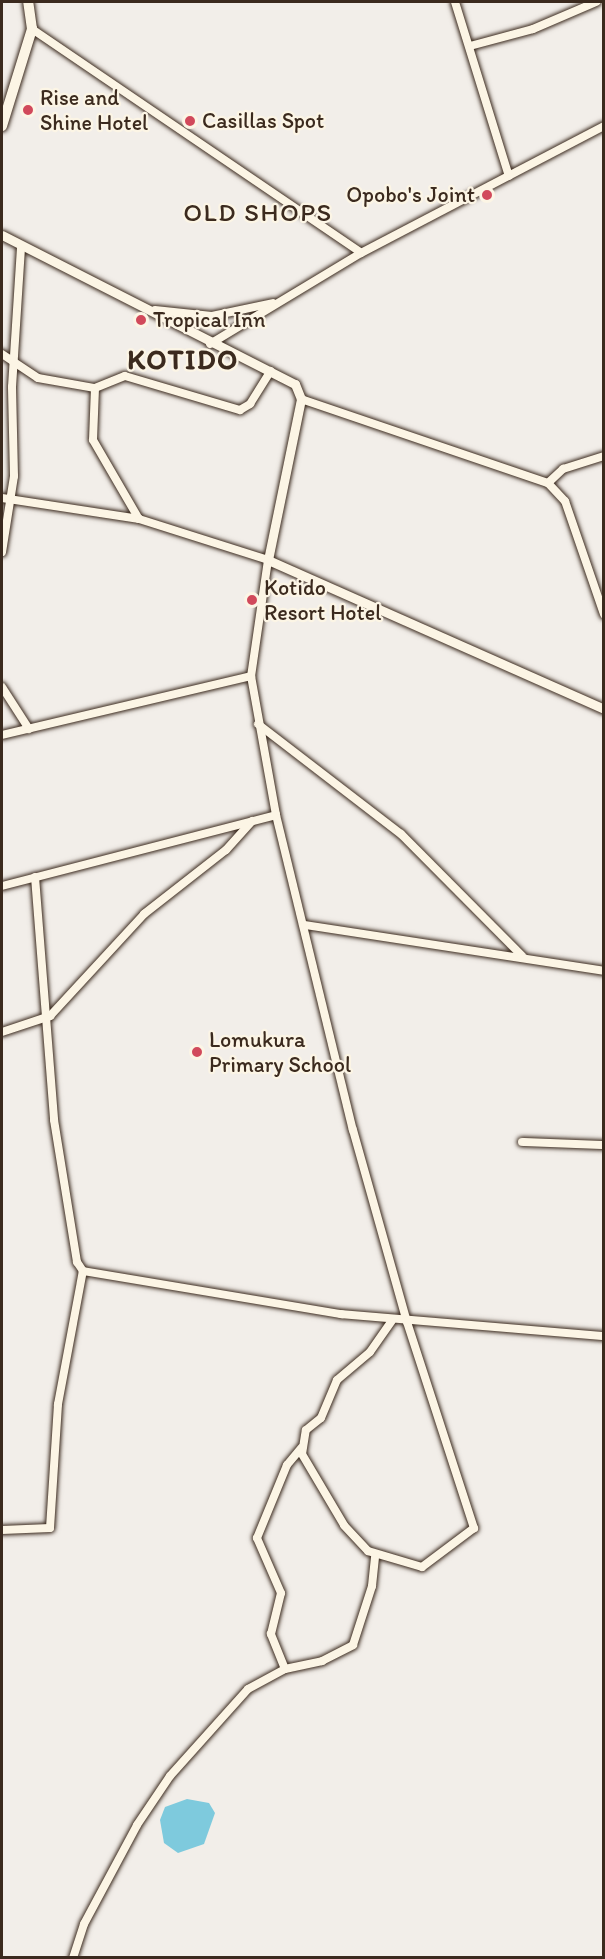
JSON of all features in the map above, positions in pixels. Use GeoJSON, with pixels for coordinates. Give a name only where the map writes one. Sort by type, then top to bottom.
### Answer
{"type":"FeatureCollection","features":[{"type":"Feature","properties":{"kind":"main road"},"geometry":{"type":"LineString","coordinates":[[2,126],[32,29],[28,2]]}},
{"type":"Feature","properties":{"kind":"street"},"geometry":{"type":"LineString","coordinates":[[455,2],[508,176]]}},
{"type":"Feature","properties":{"kind":"street"},"geometry":{"type":"LineString","coordinates":[[470,46],[534,29],[596,2]]}},
{"type":"Feature","properties":{"kind":"street"},"geometry":{"type":"LineString","coordinates":[[32,29],[361,253]]}},
{"type":"Feature","properties":{"kind":"street"},"geometry":{"type":"LineString","coordinates":[[210,344],[361,253],[603,126]]}},
{"type":"Feature","properties":{"kind":"street"},"geometry":{"type":"LineString","coordinates":[[2,235],[210,344],[295,384],[301,399],[268,560],[251,676],[258,724],[276,815],[305,925],[332,1055],[406,1322],[474,1528],[422,1567],[375,1555],[344,1525],[306,1465],[302,1447]]}},
{"type":"Feature","properties":{"kind":"street"},"geometry":{"type":"LineString","coordinates":[[2,552],[11,500],[21,246]]}},
{"type":"Feature","properties":{"kind":"street"},"geometry":{"type":"LineString","coordinates":[[141,308],[212,316],[283,300]]}},
{"type":"Feature","properties":{"kind":"street"},"geometry":{"type":"LineString","coordinates":[[2,354],[15,365],[38,378],[95,388],[125,376],[240,411],[250,404],[271,371]]}},
{"type":"Feature","properties":{"kind":"street"},"geometry":{"type":"LineString","coordinates":[[95,388],[93,440],[139,519]]}},
{"type":"Feature","properties":{"kind":"street"},"geometry":{"type":"LineString","coordinates":[[301,399],[548,483],[565,501],[603,614]]}},
{"type":"Feature","properties":{"kind":"street"},"geometry":{"type":"LineString","coordinates":[[548,483],[573,464],[603,456]]}},
{"type":"Feature","properties":{"kind":"street"},"geometry":{"type":"LineString","coordinates":[[2,498],[139,519],[268,560],[603,709]]}},
{"type":"Feature","properties":{"kind":"street"},"geometry":{"type":"LineString","coordinates":[[2,735],[251,676]]}},
{"type":"Feature","properties":{"kind":"street"},"geometry":{"type":"LineString","coordinates":[[2,687],[29,729]]}},
{"type":"Feature","properties":{"kind":"street"},"geometry":{"type":"LineString","coordinates":[[258,724],[401,834],[522,956]]}},
{"type":"Feature","properties":{"kind":"street"},"geometry":{"type":"LineString","coordinates":[[2,886],[276,815]]}},
{"type":"Feature","properties":{"kind":"street"},"geometry":{"type":"LineString","coordinates":[[2,1032],[50,1016],[136,921],[226,850],[252,821]]}},
{"type":"Feature","properties":{"kind":"street"},"geometry":{"type":"LineString","coordinates":[[2,1530],[50,1528],[60,1393],[83,1271],[77,1262],[54,1120],[50,1016],[35,878]]}},
{"type":"Feature","properties":{"kind":"street"},"geometry":{"type":"LineString","coordinates":[[305,925],[522,956],[603,971]]}},
{"type":"Feature","properties":{"kind":"street"},"geometry":{"type":"LineString","coordinates":[[522,1142],[603,1145]]}},
{"type":"Feature","properties":{"kind":"street"},"geometry":{"type":"LineString","coordinates":[[83,1271],[392,1321],[603,1336]]}},
{"type":"Feature","properties":{"kind":"street"},"geometry":{"type":"LineString","coordinates":[[285,1669],[271,1634],[281,1593],[257,1538],[277,1485],[302,1447],[337,1380],[370,1352],[392,1321]]}},
{"type":"Feature","properties":{"kind":"street"},"geometry":{"type":"LineString","coordinates":[[73,1958],[84,1924],[137,1825],[170,1776],[248,1689],[285,1669],[322,1661],[353,1645],[372,1586],[375,1555]]}},
{"type":"Feature","properties":{"kind":"water"},"geometry":{"type":"Polygon","coordinates":[[[187,1799],[209,1803],[215,1813],[204,1844],[178,1853],[164,1843],[160,1820],[165,1807],[187,1799]]]}},
{"type":"Feature","properties":{"kind":"place","name":"Rise and Shine Hotel"},"geometry":{"type":"Point","coordinates":[28,110]}},
{"type":"Feature","properties":{"kind":"place","name":"Casillas Spot"},"geometry":{"type":"Point","coordinates":[190,121]}},
{"type":"Feature","properties":{"kind":"place","name":"Opobo's Joint"},"geometry":{"type":"Point","coordinates":[487,195]}},
{"type":"Feature","properties":{"kind":"place","name":"Tropical Inn"},"geometry":{"type":"Point","coordinates":[141,320]}},
{"type":"Feature","properties":{"kind":"place","name":"Kotido Resort Hotel"},"geometry":{"type":"Point","coordinates":[252,600]}},
{"type":"Feature","properties":{"kind":"place","name":"Lomukura Primary School"},"geometry":{"type":"Point","coordinates":[197,1052]}},
{"type":"Feature","properties":{"kind":"district","name":"OLD SHOPS"},"geometry":{"type":"Point","coordinates":[258,213]}},
{"type":"Feature","properties":{"kind":"district","name":"KOTIDO"},"geometry":{"type":"Point","coordinates":[183,359]}}]}
